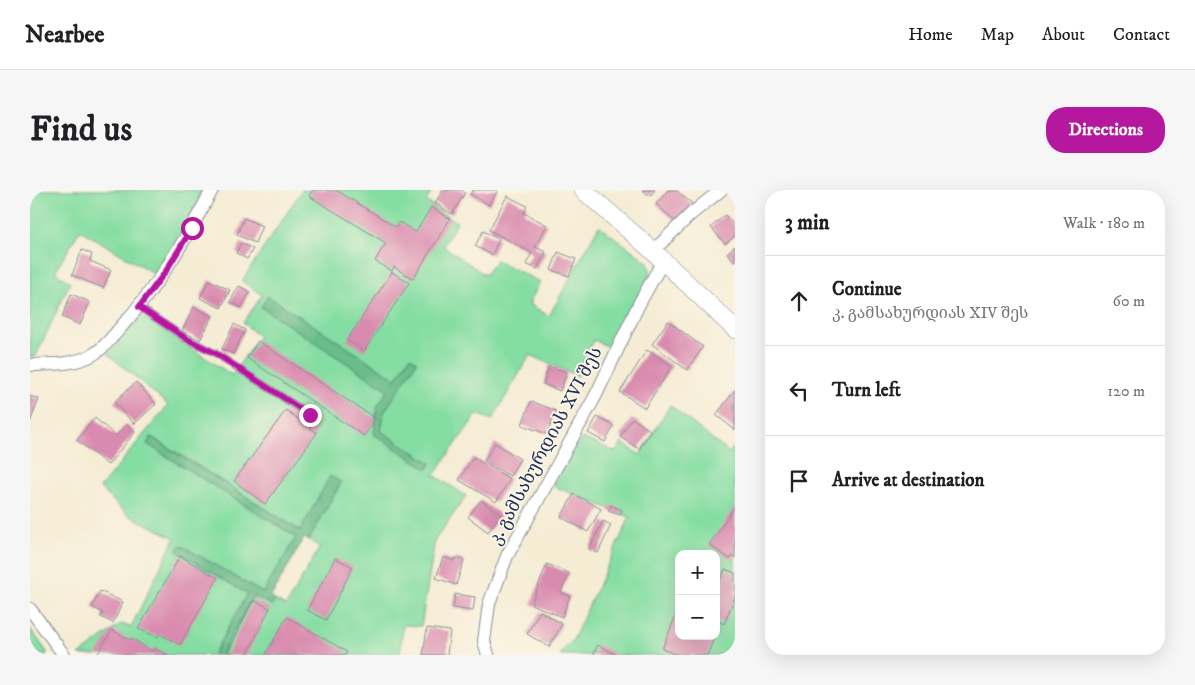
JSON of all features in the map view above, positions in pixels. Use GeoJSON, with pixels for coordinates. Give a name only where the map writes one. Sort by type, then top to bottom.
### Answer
{"type":"FeatureCollection","features":[{"type":"Feature","properties":{"kind":"street"},"geometry":{"type":"LineString","coordinates":[[30,366],[76,361],[94,354],[111,338],[139,307],[166,271],[212,190]]}},
{"type":"Feature","properties":{"kind":"street"},"geometry":{"type":"LineString","coordinates":[[583,190],[658,256],[735,329]]}},
{"type":"Feature","properties":{"kind":"street","name":"კ. გამსახურდიას XVI შეს"},"geometry":{"type":"LineString","coordinates":[[488,655],[484,641],[488,604],[507,556],[596,395],[639,304],[658,256],[691,214],[721,190]]}},
{"type":"Feature","properties":{"kind":"street"},"geometry":{"type":"LineString","coordinates":[[30,609],[64,655]]}},
{"type":"Feature","properties":{"kind":"lane"},"geometry":{"type":"LineString","coordinates":[[139,307],[187,339],[215,353],[310,415]]}},
{"type":"Feature","properties":{"kind":"green space"},"geometry":{"type":"Polygon","coordinates":[[[30,190],[203,190],[189,219],[155,274],[80,230],[55,272],[70,282],[36,356],[30,357],[30,190]]]}},
{"type":"Feature","properties":{"kind":"green space"},"geometry":{"type":"Polygon","coordinates":[[[302,190],[433,190],[426,201],[457,222],[443,246],[485,275],[496,260],[540,282],[529,304],[549,316],[599,226],[648,262],[651,274],[613,349],[594,340],[578,376],[530,355],[492,420],[477,414],[434,475],[466,496],[435,540],[421,626],[403,625],[400,655],[221,655],[253,596],[272,605],[276,601],[286,606],[320,547],[309,540],[341,483],[330,477],[301,531],[152,437],[147,444],[296,537],[263,593],[181,545],[177,551],[247,594],[213,655],[79,655],[121,624],[131,627],[175,538],[128,515],[100,488],[168,405],[107,353],[142,316],[232,375],[259,336],[243,323],[262,295],[242,281],[302,190]],[[268,296],[261,307],[388,390],[377,407],[374,434],[428,469],[431,463],[381,431],[384,412],[417,361],[410,357],[396,379],[268,296]]]}},
{"type":"Feature","properties":{"kind":"green space"},"geometry":{"type":"Polygon","coordinates":[[[268,296],[396,379],[410,357],[417,362],[384,412],[381,431],[431,463],[427,469],[374,434],[377,407],[388,390],[261,307],[268,296]]]}},
{"type":"Feature","properties":{"kind":"green space"},"geometry":{"type":"Polygon","coordinates":[[[670,405],[729,453],[735,446],[735,655],[559,655],[573,640],[630,517],[553,486],[582,438],[616,452],[622,443],[640,455],[670,405]]]}},
{"type":"Feature","properties":{"kind":"green space"},"geometry":{"type":"Polygon","coordinates":[[[151,437],[300,531],[330,476],[341,482],[309,540],[304,538],[271,597],[276,601],[272,605],[253,596],[221,655],[213,655],[247,594],[177,551],[181,545],[263,593],[296,537],[147,444],[151,437]]]}},
{"type":"Feature","properties":{"kind":"green space"},"geometry":{"type":"Polygon","coordinates":[[[30,628],[47,652],[46,655],[30,655],[30,628]]]}},
{"type":"Feature","properties":{"kind":"building"},"geometry":{"type":"Polygon","coordinates":[[[313,190],[336,190],[396,227],[399,222],[416,232],[431,207],[450,219],[413,279],[394,267],[392,271],[375,261],[386,243],[309,196],[313,190]]]}},
{"type":"Feature","properties":{"kind":"building"},"geometry":{"type":"Polygon","coordinates":[[[443,190],[461,190],[465,193],[452,214],[435,203],[443,190]]]}},
{"type":"Feature","properties":{"kind":"building"},"geometry":{"type":"Polygon","coordinates":[[[473,190],[498,190],[489,205],[470,194],[473,190]]]}},
{"type":"Feature","properties":{"kind":"building"},"geometry":{"type":"Polygon","coordinates":[[[642,190],[655,190],[650,196],[642,190]]]}},
{"type":"Feature","properties":{"kind":"building"},"geometry":{"type":"Polygon","coordinates":[[[668,190],[676,190],[695,206],[679,225],[656,204],[668,190]]]}},
{"type":"Feature","properties":{"kind":"building"},"geometry":{"type":"Polygon","coordinates":[[[507,196],[527,206],[524,213],[547,225],[535,247],[546,252],[537,269],[526,264],[532,253],[489,230],[507,196]]]}},
{"type":"Feature","properties":{"kind":"building"},"geometry":{"type":"Polygon","coordinates":[[[725,215],[735,226],[735,236],[725,244],[711,227],[725,215]]]}},
{"type":"Feature","properties":{"kind":"building"},"geometry":{"type":"Polygon","coordinates":[[[244,218],[262,226],[255,243],[237,235],[244,218]]]}},
{"type":"Feature","properties":{"kind":"building"},"geometry":{"type":"Polygon","coordinates":[[[483,231],[499,239],[492,255],[475,246],[483,231]]]}},
{"type":"Feature","properties":{"kind":"building"},"geometry":{"type":"Polygon","coordinates":[[[241,243],[253,249],[247,259],[236,253],[241,243]]]}},
{"type":"Feature","properties":{"kind":"building"},"geometry":{"type":"Polygon","coordinates":[[[735,246],[735,262],[727,253],[735,246]]]}},
{"type":"Feature","properties":{"kind":"building"},"geometry":{"type":"Polygon","coordinates":[[[82,250],[92,254],[90,261],[111,270],[103,288],[72,275],[82,250]]]}},
{"type":"Feature","properties":{"kind":"building"},"geometry":{"type":"Polygon","coordinates":[[[558,252],[576,259],[569,276],[551,270],[558,252]]]}},
{"type":"Feature","properties":{"kind":"building"},"geometry":{"type":"Polygon","coordinates":[[[392,272],[409,283],[364,351],[347,340],[392,272]]]}},
{"type":"Feature","properties":{"kind":"building"},"geometry":{"type":"Polygon","coordinates":[[[209,280],[230,290],[221,308],[200,298],[209,280]]]}},
{"type":"Feature","properties":{"kind":"building"},"geometry":{"type":"Polygon","coordinates":[[[239,286],[250,292],[241,308],[230,302],[239,286]]]}},
{"type":"Feature","properties":{"kind":"building"},"geometry":{"type":"Polygon","coordinates":[[[71,294],[90,302],[80,325],[62,317],[71,294]]]}},
{"type":"Feature","properties":{"kind":"building"},"geometry":{"type":"Polygon","coordinates":[[[194,307],[213,316],[200,340],[182,331],[194,307]]]}},
{"type":"Feature","properties":{"kind":"building"},"geometry":{"type":"Polygon","coordinates":[[[668,321],[703,347],[687,370],[652,344],[668,321]]]}},
{"type":"Feature","properties":{"kind":"building"},"geometry":{"type":"Polygon","coordinates":[[[234,324],[245,330],[233,354],[222,349],[234,324]]]}},
{"type":"Feature","properties":{"kind":"building"},"geometry":{"type":"Polygon","coordinates":[[[258,341],[376,419],[364,436],[247,358],[258,341]]]}},
{"type":"Feature","properties":{"kind":"building"},"geometry":{"type":"Polygon","coordinates":[[[647,350],[672,366],[645,408],[620,392],[647,350]]]}},
{"type":"Feature","properties":{"kind":"building"},"geometry":{"type":"Polygon","coordinates":[[[549,366],[567,372],[560,391],[543,384],[549,366]]]}},
{"type":"Feature","properties":{"kind":"building"},"geometry":{"type":"Polygon","coordinates":[[[136,382],[156,404],[134,424],[114,402],[136,382]]]}},
{"type":"Feature","properties":{"kind":"building"},"geometry":{"type":"Polygon","coordinates":[[[735,390],[735,430],[716,415],[735,390]]]}},
{"type":"Feature","properties":{"kind":"building"},"geometry":{"type":"Polygon","coordinates":[[[30,396],[39,399],[30,422],[30,396]]]}},
{"type":"Feature","properties":{"kind":"building"},"geometry":{"type":"Polygon","coordinates":[[[531,401],[556,411],[547,434],[522,425],[531,401]]]}},
{"type":"Feature","properties":{"kind":"building"},"geometry":{"type":"Polygon","coordinates":[[[286,410],[317,433],[265,504],[234,481],[286,410]]]}},
{"type":"Feature","properties":{"kind":"building"},"geometry":{"type":"Polygon","coordinates":[[[597,417],[614,426],[605,442],[588,433],[597,417]]]}},
{"type":"Feature","properties":{"kind":"building"},"geometry":{"type":"Polygon","coordinates":[[[95,418],[116,436],[126,424],[135,432],[108,465],[77,440],[95,418]]]}},
{"type":"Feature","properties":{"kind":"building"},"geometry":{"type":"Polygon","coordinates":[[[632,418],[651,431],[639,449],[620,437],[632,418]]]}},
{"type":"Feature","properties":{"kind":"building"},"geometry":{"type":"Polygon","coordinates":[[[495,443],[520,459],[510,476],[484,461],[495,443]]]}},
{"type":"Feature","properties":{"kind":"building"},"geometry":{"type":"Polygon","coordinates":[[[473,457],[510,479],[496,502],[459,480],[473,457]]]}},
{"type":"Feature","properties":{"kind":"building"},"geometry":{"type":"Polygon","coordinates":[[[574,494],[601,509],[588,532],[561,517],[574,494]]]}},
{"type":"Feature","properties":{"kind":"building"},"geometry":{"type":"Polygon","coordinates":[[[481,500],[501,515],[488,532],[468,517],[481,500]]]}},
{"type":"Feature","properties":{"kind":"building"},"geometry":{"type":"Polygon","coordinates":[[[611,505],[622,510],[620,515],[608,511],[611,505]]]}},
{"type":"Feature","properties":{"kind":"building"},"geometry":{"type":"Polygon","coordinates":[[[735,506],[735,558],[732,556],[730,559],[720,552],[720,550],[709,545],[735,506]]]}},
{"type":"Feature","properties":{"kind":"building"},"geometry":{"type":"Polygon","coordinates":[[[603,521],[611,525],[598,553],[589,549],[603,521]]]}},
{"type":"Feature","properties":{"kind":"building"},"geometry":{"type":"Polygon","coordinates":[[[180,556],[218,578],[180,645],[160,634],[158,637],[138,629],[180,556]]]}},
{"type":"Feature","properties":{"kind":"building"},"geometry":{"type":"Polygon","coordinates":[[[443,557],[454,561],[455,558],[464,560],[456,585],[436,578],[443,557]]]}},
{"type":"Feature","properties":{"kind":"building"},"geometry":{"type":"Polygon","coordinates":[[[335,558],[353,567],[326,620],[307,610],[335,558]]]}},
{"type":"Feature","properties":{"kind":"building"},"geometry":{"type":"Polygon","coordinates":[[[547,564],[569,573],[561,592],[570,596],[562,617],[531,604],[547,564]]]}},
{"type":"Feature","properties":{"kind":"building"},"geometry":{"type":"Polygon","coordinates":[[[725,569],[735,573],[735,597],[724,624],[720,622],[720,581],[725,569]]]}},
{"type":"Feature","properties":{"kind":"building"},"geometry":{"type":"Polygon","coordinates":[[[100,591],[123,602],[113,623],[101,617],[103,613],[92,607],[100,591]]]}},
{"type":"Feature","properties":{"kind":"building"},"geometry":{"type":"Polygon","coordinates":[[[455,594],[475,597],[473,611],[453,608],[455,594]]]}},
{"type":"Feature","properties":{"kind":"building"},"geometry":{"type":"Polygon","coordinates":[[[253,600],[270,608],[247,655],[227,655],[253,600]]]}},
{"type":"Feature","properties":{"kind":"building"},"geometry":{"type":"Polygon","coordinates":[[[540,611],[562,624],[549,647],[527,634],[540,611]]]}},
{"type":"Feature","properties":{"kind":"building"},"geometry":{"type":"Polygon","coordinates":[[[287,617],[347,652],[345,655],[265,655],[287,617]]]}},
{"type":"Feature","properties":{"kind":"building"},"geometry":{"type":"Polygon","coordinates":[[[675,618],[675,640],[713,640],[707,655],[678,655],[662,649],[675,618]]]}},
{"type":"Feature","properties":{"kind":"building"},"geometry":{"type":"Polygon","coordinates":[[[427,628],[450,631],[447,655],[423,655],[427,628]]]}},
{"type":"Feature","properties":{"kind":"building"},"geometry":{"type":"Polygon","coordinates":[[[112,630],[130,640],[131,638],[152,651],[154,648],[169,655],[97,655],[112,630]]]}},
{"type":"Feature","properties":{"kind":"building"},"geometry":{"type":"Polygon","coordinates":[[[598,645],[613,653],[617,655],[593,655],[598,645]]]}},
{"type":"Feature","properties":{"kind":"route"},"geometry":{"type":"LineString","coordinates":[[192,228],[166,271],[139,307],[187,339],[215,353],[310,415]]}}]}
